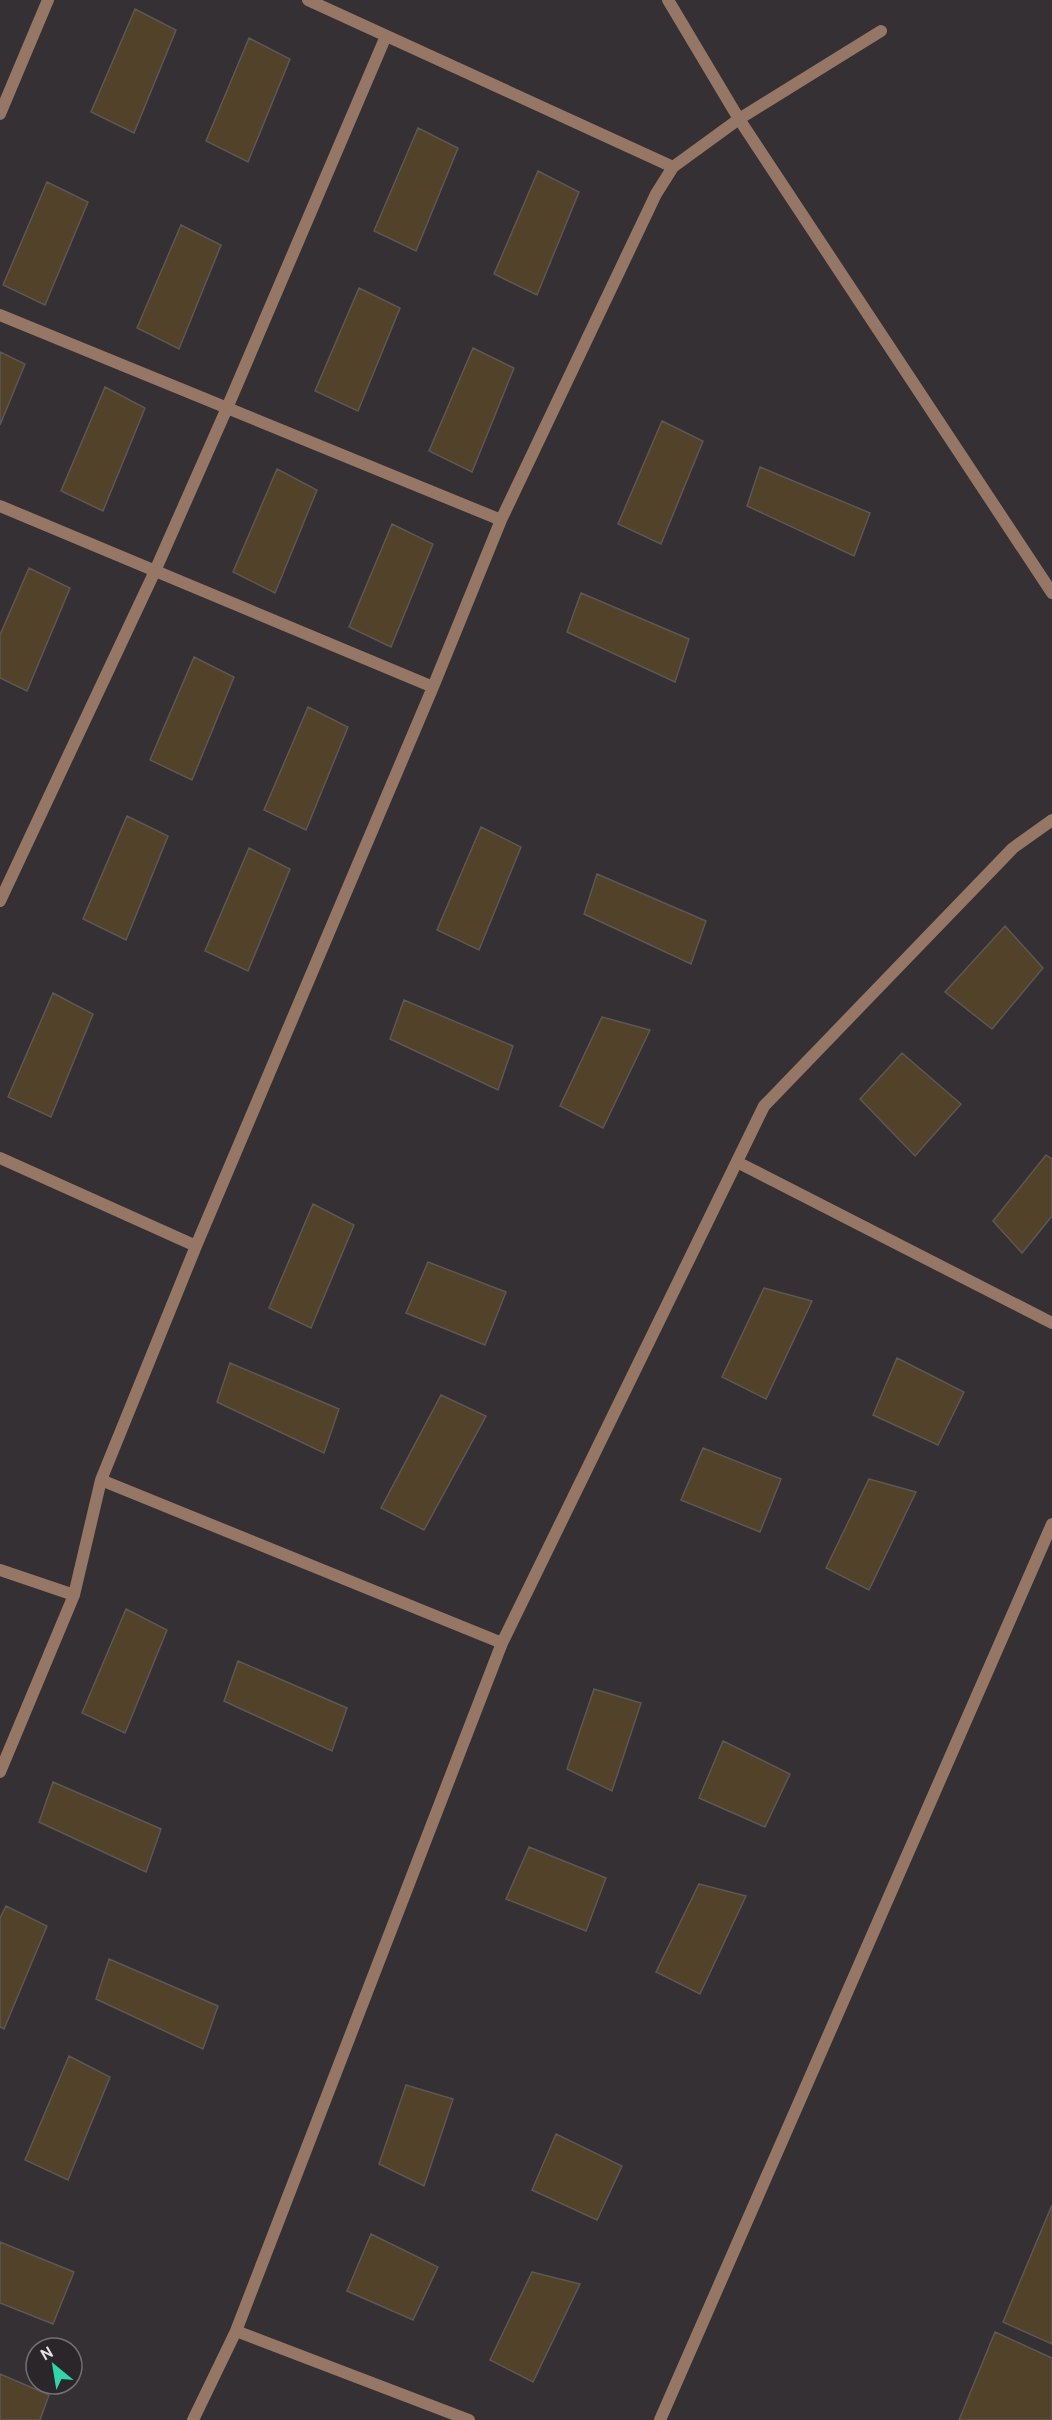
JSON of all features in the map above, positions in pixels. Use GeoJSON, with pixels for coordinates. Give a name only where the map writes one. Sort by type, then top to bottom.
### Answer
{"type":"FeatureCollection","features":[{"type":"Feature","properties":{"kind":"street"},"geometry":{"type":"LineString","coordinates":[[0,114],[48,0]]}},
{"type":"Feature","properties":{"kind":"street"},"geometry":{"type":"LineString","coordinates":[[308,0],[673,167]]}},
{"type":"Feature","properties":{"kind":"street"},"geometry":{"type":"LineString","coordinates":[[668,0],[739,119],[1052,593]]}},
{"type":"Feature","properties":{"kind":"street"},"geometry":{"type":"LineString","coordinates":[[0,1772],[74,1595],[100,1480],[196,1246],[433,687],[501,520],[648,210],[673,167],[739,119],[881,32]]}},
{"type":"Feature","properties":{"kind":"street"},"geometry":{"type":"LineString","coordinates":[[0,901],[155,571],[386,36]]}},
{"type":"Feature","properties":{"kind":"street"},"geometry":{"type":"LineString","coordinates":[[0,315],[501,520]]}},
{"type":"Feature","properties":{"kind":"street"},"geometry":{"type":"LineString","coordinates":[[0,506],[433,687]]}},
{"type":"Feature","properties":{"kind":"street"},"geometry":{"type":"LineString","coordinates":[[193,2420],[236,2331],[502,1643],[764,1106],[1013,848],[1052,820]]}},
{"type":"Feature","properties":{"kind":"street"},"geometry":{"type":"LineString","coordinates":[[0,1158],[196,1246]]}},
{"type":"Feature","properties":{"kind":"street"},"geometry":{"type":"LineString","coordinates":[[737,1162],[1052,1323]]}},
{"type":"Feature","properties":{"kind":"street"},"geometry":{"type":"LineString","coordinates":[[100,1480],[502,1643]]}},
{"type":"Feature","properties":{"kind":"street"},"geometry":{"type":"LineString","coordinates":[[660,2420],[1052,1524]]}},
{"type":"Feature","properties":{"kind":"street"},"geometry":{"type":"LineString","coordinates":[[0,1570],[74,1595]]}},
{"type":"Feature","properties":{"kind":"street"},"geometry":{"type":"LineString","coordinates":[[236,2331],[469,2420]]}},
{"type":"Feature","properties":{"kind":"building"},"geometry":{"type":"Polygon","coordinates":[[[135,9],[176,30],[134,133],[91,112],[135,9]]]}},
{"type":"Feature","properties":{"kind":"building"},"geometry":{"type":"Polygon","coordinates":[[[249,38],[290,59],[248,162],[206,141],[249,38]]]}},
{"type":"Feature","properties":{"kind":"building"},"geometry":{"type":"Polygon","coordinates":[[[418,128],[458,148],[416,251],[374,231],[418,128]]]}},
{"type":"Feature","properties":{"kind":"building"},"geometry":{"type":"Polygon","coordinates":[[[538,171],[579,192],[537,295],[494,274],[538,171]]]}},
{"type":"Feature","properties":{"kind":"building"},"geometry":{"type":"Polygon","coordinates":[[[47,182],[88,202],[45,305],[3,285],[47,182]]]}},
{"type":"Feature","properties":{"kind":"building"},"geometry":{"type":"Polygon","coordinates":[[[181,225],[221,245],[179,349],[137,328],[181,225]]]}},
{"type":"Feature","properties":{"kind":"building"},"geometry":{"type":"Polygon","coordinates":[[[359,288],[400,308],[358,411],[315,391],[359,288]]]}},
{"type":"Feature","properties":{"kind":"building"},"geometry":{"type":"Polygon","coordinates":[[[473,348],[514,368],[472,472],[429,451],[473,348]]]}},
{"type":"Feature","properties":{"kind":"building"},"geometry":{"type":"Polygon","coordinates":[[[0,352],[25,364],[0,425],[0,352]]]}},
{"type":"Feature","properties":{"kind":"building"},"geometry":{"type":"Polygon","coordinates":[[[105,387],[145,408],[103,511],[61,491],[105,387]]]}},
{"type":"Feature","properties":{"kind":"building"},"geometry":{"type":"Polygon","coordinates":[[[662,421],[703,441],[661,544],[618,524],[662,421]]]}},
{"type":"Feature","properties":{"kind":"building"},"geometry":{"type":"Polygon","coordinates":[[[760,467],[870,513],[854,556],[747,506],[760,467]]]}},
{"type":"Feature","properties":{"kind":"building"},"geometry":{"type":"Polygon","coordinates":[[[277,469],[317,490],[275,593],[233,572],[277,469]]]}},
{"type":"Feature","properties":{"kind":"building"},"geometry":{"type":"Polygon","coordinates":[[[392,524],[433,544],[391,647],[349,627],[392,524]]]}},
{"type":"Feature","properties":{"kind":"building"},"geometry":{"type":"Polygon","coordinates":[[[29,568],[70,588],[27,691],[0,678],[0,635],[29,568]]]}},
{"type":"Feature","properties":{"kind":"building"},"geometry":{"type":"Polygon","coordinates":[[[581,593],[689,639],[675,682],[567,632],[581,593]]]}},
{"type":"Feature","properties":{"kind":"building"},"geometry":{"type":"Polygon","coordinates":[[[194,657],[234,677],[192,780],[150,760],[194,657]]]}},
{"type":"Feature","properties":{"kind":"building"},"geometry":{"type":"Polygon","coordinates":[[[308,707],[348,727],[306,830],[264,810],[308,707]]]}},
{"type":"Feature","properties":{"kind":"building"},"geometry":{"type":"Polygon","coordinates":[[[127,816],[168,836],[126,940],[83,919],[127,816]]]}},
{"type":"Feature","properties":{"kind":"building"},"geometry":{"type":"Polygon","coordinates":[[[481,827],[521,847],[479,950],[437,930],[481,827]]]}},
{"type":"Feature","properties":{"kind":"building"},"geometry":{"type":"Polygon","coordinates":[[[249,848],[290,869],[248,971],[205,951],[249,848]]]}},
{"type":"Feature","properties":{"kind":"building"},"geometry":{"type":"Polygon","coordinates":[[[597,874],[706,921],[691,964],[584,914],[597,874]]]}},
{"type":"Feature","properties":{"kind":"building"},"geometry":{"type":"Polygon","coordinates":[[[1005,926],[1043,968],[992,1029],[945,992],[1005,926]]]}},
{"type":"Feature","properties":{"kind":"building"},"geometry":{"type":"Polygon","coordinates":[[[53,993],[93,1014],[51,1117],[8,1097],[53,993]]]}},
{"type":"Feature","properties":{"kind":"building"},"geometry":{"type":"Polygon","coordinates":[[[404,1000],[513,1046],[498,1090],[390,1039],[404,1000]]]}},
{"type":"Feature","properties":{"kind":"building"},"geometry":{"type":"Polygon","coordinates":[[[602,1017],[650,1030],[603,1128],[560,1106],[602,1017]]]}},
{"type":"Feature","properties":{"kind":"building"},"geometry":{"type":"Polygon","coordinates":[[[902,1053],[961,1104],[915,1156],[860,1099],[902,1053]]]}},
{"type":"Feature","properties":{"kind":"building"},"geometry":{"type":"Polygon","coordinates":[[[1046,1155],[1052,1159],[1052,1216],[1022,1253],[993,1221],[1046,1155]]]}},
{"type":"Feature","properties":{"kind":"building"},"geometry":{"type":"Polygon","coordinates":[[[313,1204],[354,1225],[311,1328],[269,1308],[313,1204]]]}},
{"type":"Feature","properties":{"kind":"building"},"geometry":{"type":"Polygon","coordinates":[[[428,1262],[506,1292],[485,1345],[406,1313],[428,1262]]]}},
{"type":"Feature","properties":{"kind":"building"},"geometry":{"type":"Polygon","coordinates":[[[764,1288],[812,1301],[766,1399],[722,1377],[764,1288]]]}},
{"type":"Feature","properties":{"kind":"building"},"geometry":{"type":"Polygon","coordinates":[[[897,1358],[964,1392],[938,1445],[873,1415],[897,1358]]]}},
{"type":"Feature","properties":{"kind":"building"},"geometry":{"type":"Polygon","coordinates":[[[230,1363],[339,1409],[324,1453],[217,1402],[230,1363]]]}},
{"type":"Feature","properties":{"kind":"building"},"geometry":{"type":"Polygon","coordinates":[[[441,1395],[486,1416],[424,1530],[381,1508],[441,1395]]]}},
{"type":"Feature","properties":{"kind":"building"},"geometry":{"type":"Polygon","coordinates":[[[703,1448],[781,1479],[760,1532],[681,1500],[703,1448]]]}},
{"type":"Feature","properties":{"kind":"building"},"geometry":{"type":"Polygon","coordinates":[[[869,1479],[916,1492],[869,1590],[826,1568],[869,1479]]]}},
{"type":"Feature","properties":{"kind":"building"},"geometry":{"type":"Polygon","coordinates":[[[126,1609],[167,1630],[125,1733],[82,1713],[126,1609]]]}},
{"type":"Feature","properties":{"kind":"building"},"geometry":{"type":"Polygon","coordinates":[[[238,1661],[347,1708],[332,1751],[224,1701],[238,1661]]]}},
{"type":"Feature","properties":{"kind":"building"},"geometry":{"type":"Polygon","coordinates":[[[594,1689],[641,1703],[612,1791],[567,1769],[594,1689]]]}},
{"type":"Feature","properties":{"kind":"building"},"geometry":{"type":"Polygon","coordinates":[[[723,1741],[790,1774],[765,1827],[699,1798],[723,1741]]]}},
{"type":"Feature","properties":{"kind":"building"},"geometry":{"type":"Polygon","coordinates":[[[53,1782],[161,1829],[146,1872],[39,1822],[53,1782]]]}},
{"type":"Feature","properties":{"kind":"building"},"geometry":{"type":"Polygon","coordinates":[[[529,1847],[606,1878],[586,1931],[506,1899],[529,1847]]]}},
{"type":"Feature","properties":{"kind":"building"},"geometry":{"type":"Polygon","coordinates":[[[699,1884],[746,1896],[700,1994],[656,1972],[699,1884]]]}},
{"type":"Feature","properties":{"kind":"building"},"geometry":{"type":"Polygon","coordinates":[[[6,1906],[47,1926],[4,2029],[0,2027],[0,1918],[6,1906]]]}},
{"type":"Feature","properties":{"kind":"building"},"geometry":{"type":"Polygon","coordinates":[[[109,1959],[218,2006],[203,2049],[96,1999],[109,1959]]]}},
{"type":"Feature","properties":{"kind":"building"},"geometry":{"type":"Polygon","coordinates":[[[69,2056],[110,2077],[68,2180],[25,2160],[69,2056]]]}},
{"type":"Feature","properties":{"kind":"building"},"geometry":{"type":"Polygon","coordinates":[[[406,2085],[453,2099],[424,2186],[379,2164],[406,2085]]]}},
{"type":"Feature","properties":{"kind":"building"},"geometry":{"type":"Polygon","coordinates":[[[556,2134],[622,2166],[597,2220],[532,2190],[556,2134]]]}},
{"type":"Feature","properties":{"kind":"building"},"geometry":{"type":"Polygon","coordinates":[[[1052,2205],[1052,2344],[1003,2322],[1052,2205]]]}},
{"type":"Feature","properties":{"kind":"building"},"geometry":{"type":"Polygon","coordinates":[[[371,2234],[438,2267],[413,2320],[347,2291],[371,2234]]]}},
{"type":"Feature","properties":{"kind":"building"},"geometry":{"type":"Polygon","coordinates":[[[0,2242],[74,2272],[53,2324],[0,2303],[0,2242]]]}},
{"type":"Feature","properties":{"kind":"building"},"geometry":{"type":"Polygon","coordinates":[[[532,2272],[580,2284],[533,2382],[490,2360],[532,2272]]]}},
{"type":"Feature","properties":{"kind":"building"},"geometry":{"type":"Polygon","coordinates":[[[995,2332],[1052,2358],[1052,2420],[959,2420],[995,2332]]]}},
{"type":"Feature","properties":{"kind":"building"},"geometry":{"type":"Polygon","coordinates":[[[0,2374],[24,2384],[24,2396],[49,2396],[40,2420],[0,2420],[0,2374]]]}}]}
